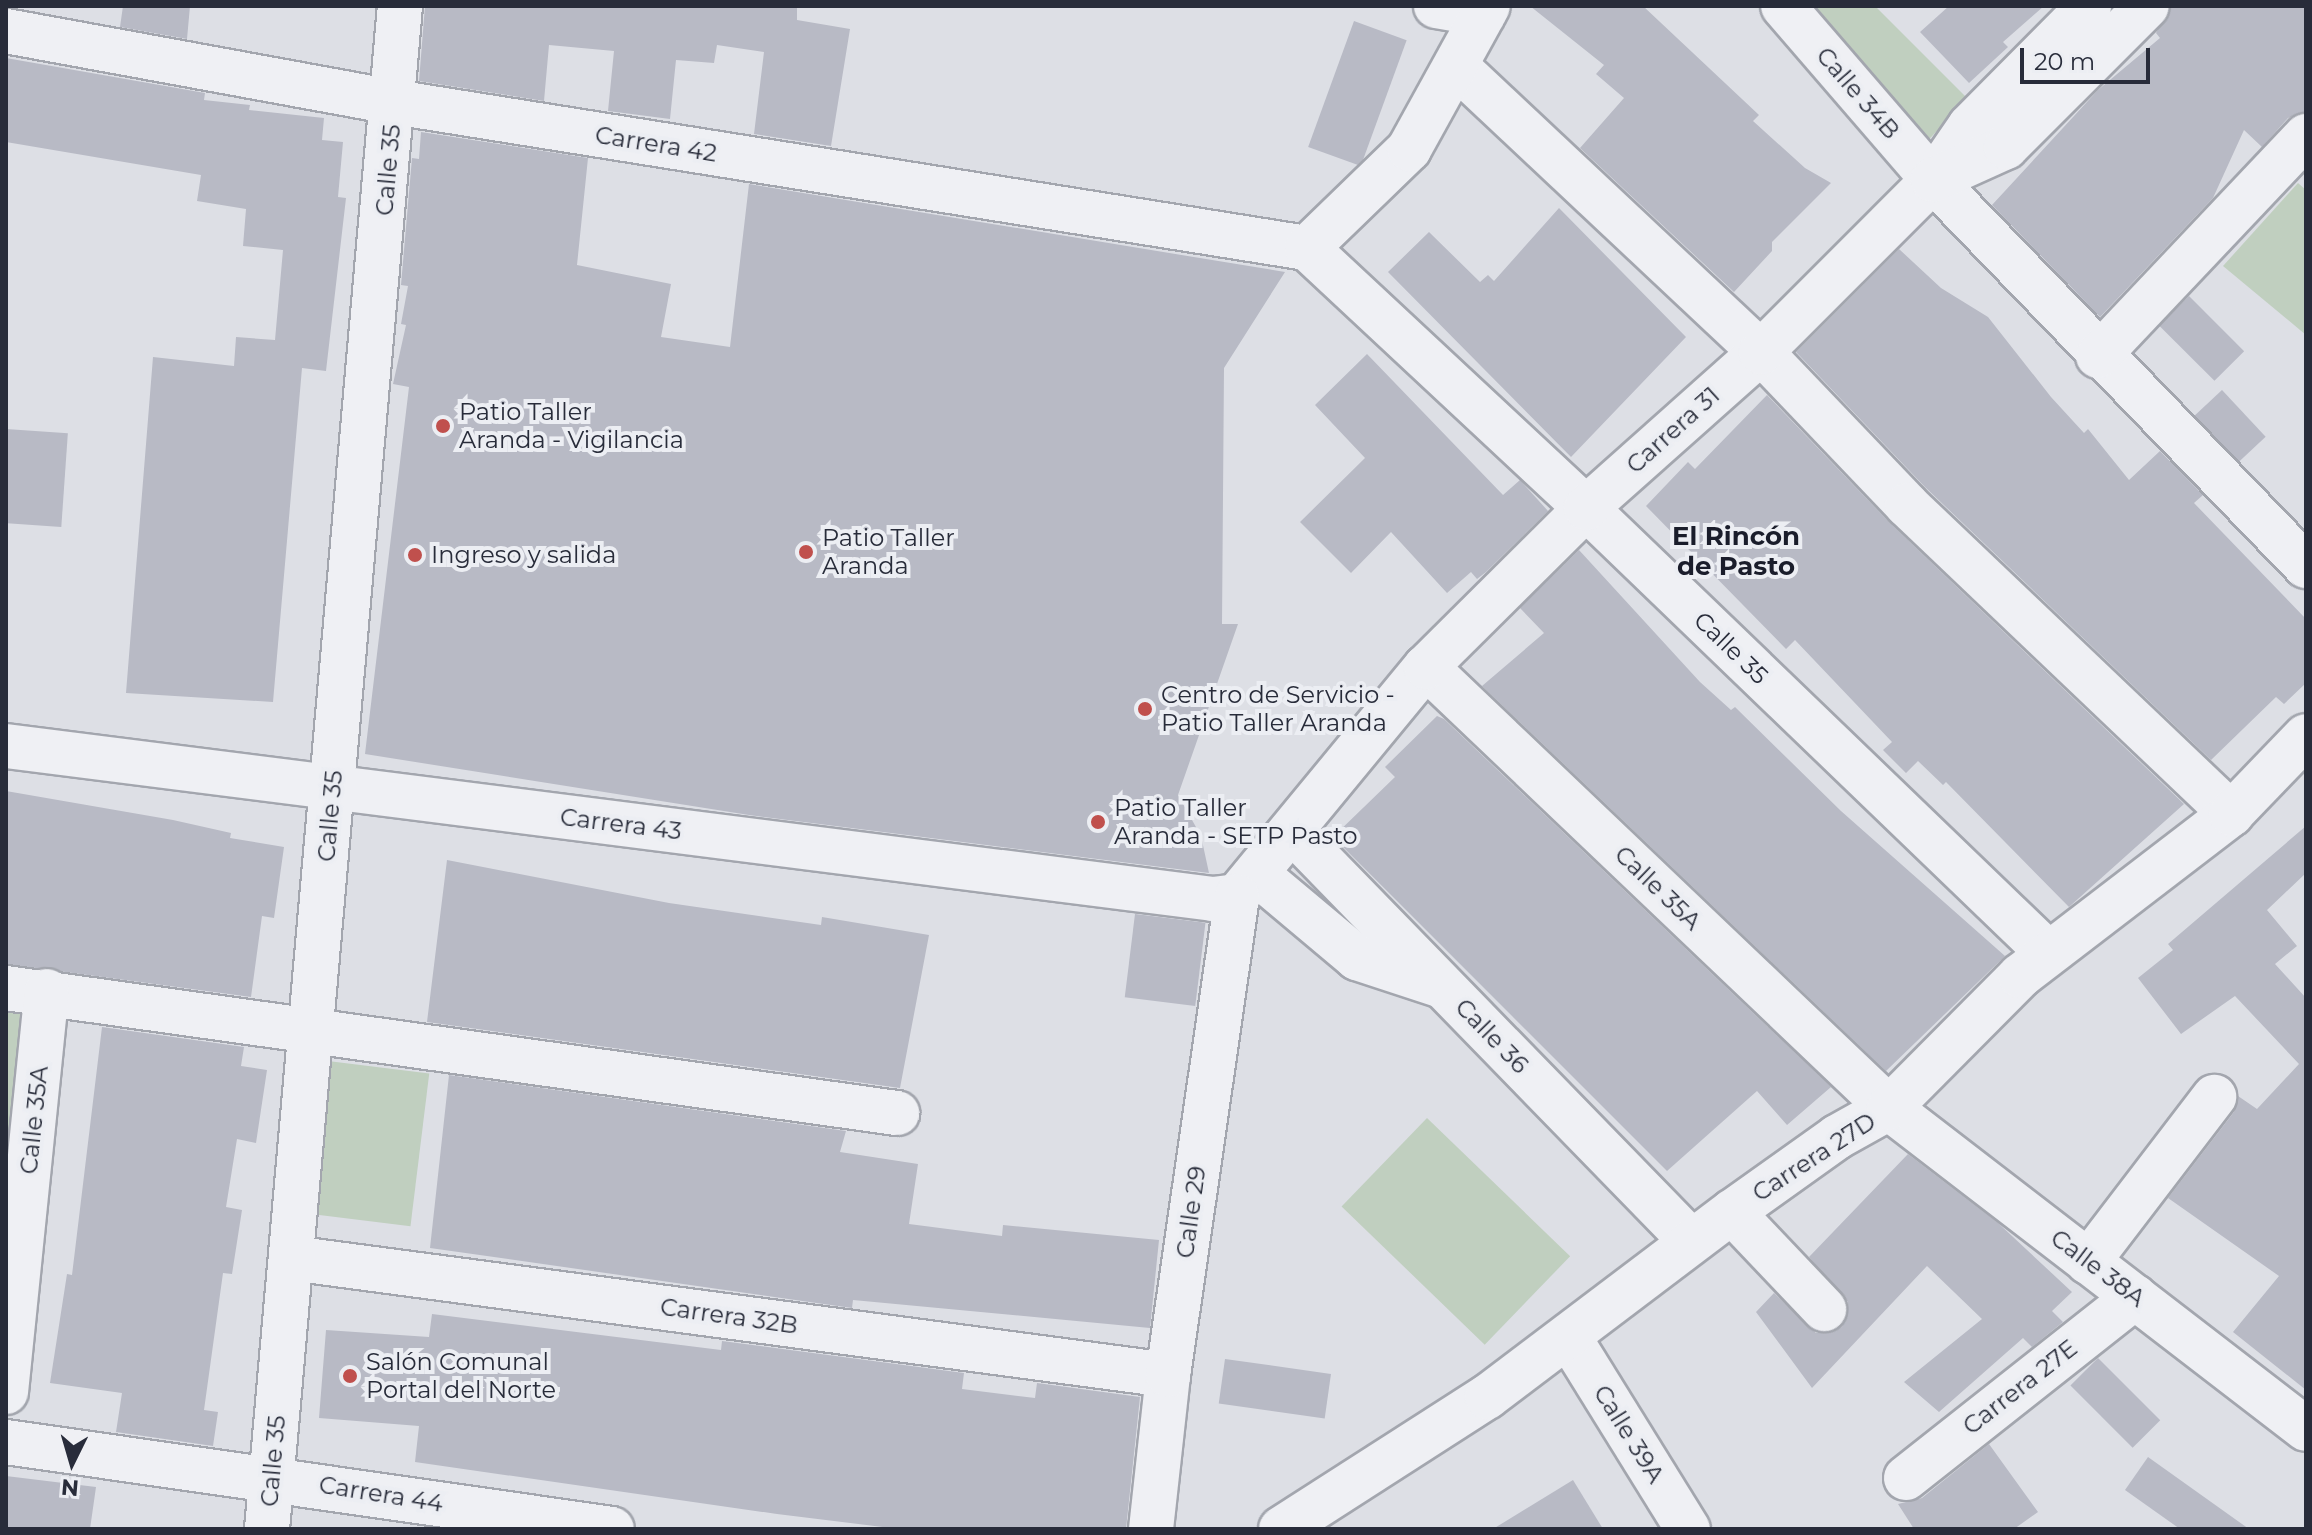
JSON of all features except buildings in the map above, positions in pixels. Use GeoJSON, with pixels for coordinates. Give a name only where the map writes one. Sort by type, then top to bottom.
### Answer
{"type":"FeatureCollection","features":[{"type":"Feature","properties":{"kind":"street","name":"Calle 35"},"geometry":{"type":"LineString","coordinates":[[267,1529],[400,6]]}},
{"type":"Feature","properties":{"kind":"street"},"geometry":{"type":"LineString","coordinates":[[1307,248],[1409,149],[1486,10],[1436,6]]}},
{"type":"Feature","properties":{"kind":"street","name":"Calle 34B"},"geometry":{"type":"LineString","coordinates":[[1783,6],[1933,180],[2098,356],[2306,566]]}},
{"type":"Feature","properties":{"kind":"street"},"geometry":{"type":"LineString","coordinates":[[1933,180],[1970,126],[2089,6]]}},
{"type":"Feature","properties":{"kind":"street","name":"Carrera 31"},"geometry":{"type":"LineString","coordinates":[[1247,885],[1426,667],[1586,508],[1761,352],[1933,180],[2006,147],[2147,6]]}},
{"type":"Feature","properties":{"kind":"street","name":"Carrera 42"},"geometry":{"type":"LineString","coordinates":[[6,31],[394,102],[1307,248]]}},
{"type":"Feature","properties":{"kind":"street"},"geometry":{"type":"LineString","coordinates":[[1457,67],[1761,352],[1907,505],[2231,814]]}},
{"type":"Feature","properties":{"kind":"street"},"geometry":{"type":"LineString","coordinates":[[2098,356],[2306,136]]}},
{"type":"Feature","properties":{"kind":"street","name":"Calle 35"},"geometry":{"type":"LineString","coordinates":[[1307,248],[1586,508],[2047,952]]}},
{"type":"Feature","properties":{"kind":"street","name":"Calle 35A"},"geometry":{"type":"LineString","coordinates":[[1426,667],[1889,1108]]}},
{"type":"Feature","properties":{"kind":"street","name":"Carrera 27D"},"geometry":{"type":"LineString","coordinates":[[1281,1529],[1570,1339],[1691,1241],[1837,1137],[1889,1108],[2047,952],[2231,814],[2306,736]]}},
{"type":"Feature","properties":{"kind":"street","name":"Carrera 43"},"geometry":{"type":"LineString","coordinates":[[6,746],[1213,899],[1247,885]]}},
{"type":"Feature","properties":{"kind":"street","name":"Calle 36"},"geometry":{"type":"LineString","coordinates":[[1293,832],[1691,1241]]}},
{"type":"Feature","properties":{"kind":"street"},"geometry":{"type":"LineString","coordinates":[[1247,885],[1357,958],[1444,987]]}},
{"type":"Feature","properties":{"kind":"street","name":"Calle 29"},"geometry":{"type":"LineString","coordinates":[[1151,1529],[1168,1375],[1247,885]]}},
{"type":"Feature","properties":{"kind":"street"},"geometry":{"type":"LineString","coordinates":[[26,990],[897,1113]]}},
{"type":"Feature","properties":{"kind":"street","name":"Calle 35A"},"geometry":{"type":"LineString","coordinates":[[6,1392],[26,990]]}},
{"type":"Feature","properties":{"kind":"street"},"geometry":{"type":"LineString","coordinates":[[2088,1262],[2214,1097]]}},
{"type":"Feature","properties":{"kind":"street","name":"Calle 38A"},"geometry":{"type":"LineString","coordinates":[[1889,1108],[2306,1429]]}},
{"type":"Feature","properties":{"kind":"street"},"geometry":{"type":"LineString","coordinates":[[1732,1212],[1824,1309]]}},
{"type":"Feature","properties":{"kind":"street","name":"Carrera 32B"},"geometry":{"type":"LineString","coordinates":[[291,1258],[1168,1375]]}},
{"type":"Feature","properties":{"kind":"street","name":"Carrera 27E"},"geometry":{"type":"LineString","coordinates":[[1906,1478],[2135,1297]]}},
{"type":"Feature","properties":{"kind":"street","name":"Calle 39A"},"geometry":{"type":"LineString","coordinates":[[1570,1339],[1688,1529]]}},
{"type":"Feature","properties":{"kind":"street","name":"Carrera 44"},"geometry":{"type":"LineString","coordinates":[[6,1442],[272,1477],[612,1529]]}},
{"type":"Feature","properties":{"kind":"green space"},"geometry":{"type":"Polygon","coordinates":[[[1803,6],[1875,6],[1967,98],[1923,146],[1803,6]]]}},
{"type":"Feature","properties":{"kind":"green space"},"geometry":{"type":"Polygon","coordinates":[[[2298,183],[2306,190],[2306,335],[2223,266],[2298,183]]]}},
{"type":"Feature","properties":{"kind":"green space"},"geometry":{"type":"Polygon","coordinates":[[[6,996],[40,999],[6,1189],[6,996]]]}},
{"type":"Feature","properties":{"kind":"green space"},"geometry":{"type":"Polygon","coordinates":[[[328,1061],[429,1073],[410,1226],[309,1214],[328,1061]]]}},
{"type":"Feature","properties":{"kind":"green space"},"geometry":{"type":"Polygon","coordinates":[[[1427,1118],[1570,1256],[1485,1345],[1342,1206],[1427,1118]]]}},
{"type":"Feature","properties":{"kind":"place","name":"Patio Taller Aranda - Vigilancia"},"geometry":{"type":"Point","coordinates":[443,426]}},
{"type":"Feature","properties":{"kind":"place","name":"Patio Taller Aranda"},"geometry":{"type":"Point","coordinates":[806,552]}},
{"type":"Feature","properties":{"kind":"place","name":"Ingreso y salida"},"geometry":{"type":"Point","coordinates":[415,555]}},
{"type":"Feature","properties":{"kind":"place","name":"Centro de Servicio - Patio Taller Aranda"},"geometry":{"type":"Point","coordinates":[1145,709]}},
{"type":"Feature","properties":{"kind":"place","name":"Patio Taller Aranda - SETP Pasto"},"geometry":{"type":"Point","coordinates":[1098,822]}},
{"type":"Feature","properties":{"kind":"place","name":"Salón Comunal Portal del Norte"},"geometry":{"type":"Point","coordinates":[350,1376]}},
{"type":"Feature","properties":{"kind":"district","name":"El Rincón de Pasto"},"geometry":{"type":"Point","coordinates":[1736,552]}}]}
